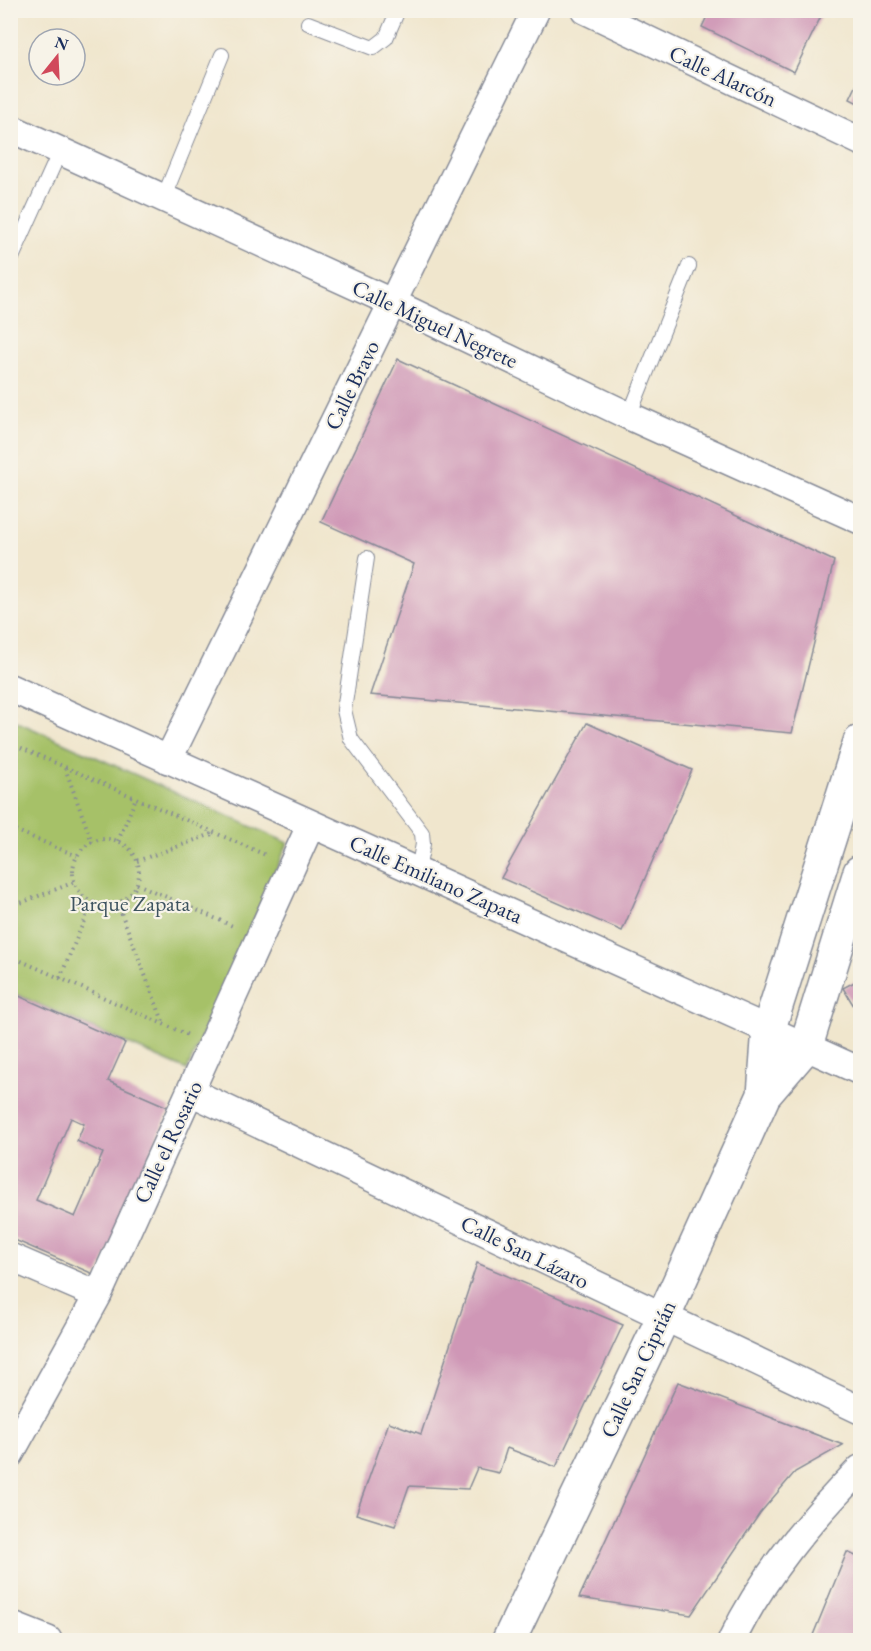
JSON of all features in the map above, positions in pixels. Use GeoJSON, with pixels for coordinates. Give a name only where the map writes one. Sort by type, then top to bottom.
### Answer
{"type":"FeatureCollection","features":[{"type":"Feature","properties":{"kind":"street","name":"Calle Bravo"},"geometry":{"type":"LineString","coordinates":[[168,760],[536,10]]}},
{"type":"Feature","properties":{"kind":"street","name":"Calle Alarcón"},"geometry":{"type":"LineString","coordinates":[[585,10],[861,141]]}},
{"type":"Feature","properties":{"kind":"street","name":"Calle Miguel Negrete"},"geometry":{"type":"LineString","coordinates":[[10,128],[393,303],[629,416],[861,519]]}},
{"type":"Feature","properties":{"kind":"street","name":"Calle Emiliano Zapata"},"geometry":{"type":"LineString","coordinates":[[10,688],[861,1071]]}},
{"type":"Feature","properties":{"kind":"street","name":"Calle San Ciprián"},"geometry":{"type":"LineString","coordinates":[[764,1095],[769,1028],[861,742]]}},
{"type":"Feature","properties":{"kind":"street","name":"Calle el Rosario"},"geometry":{"type":"LineString","coordinates":[[10,1454],[98,1295],[311,824]]}},
{"type":"Feature","properties":{"kind":"street"},"geometry":{"type":"LineString","coordinates":[[806,1046],[858,887]]}},
{"type":"Feature","properties":{"kind":"street","name":"Calle San Ciprián"},"geometry":{"type":"LineString","coordinates":[[509,1641],[663,1318],[764,1095],[806,1046]]}},
{"type":"Feature","properties":{"kind":"street","name":"Calle San Lázaro"},"geometry":{"type":"LineString","coordinates":[[191,1092],[861,1410]]}},
{"type":"Feature","properties":{"kind":"street"},"geometry":{"type":"LineString","coordinates":[[10,1257],[98,1295]]}},
{"type":"Feature","properties":{"kind":"street"},"geometry":{"type":"LineString","coordinates":[[732,1641],[779,1561],[824,1506],[861,1469]]}},
{"type":"Feature","properties":{"kind":"street"},"geometry":{"type":"LineString","coordinates":[[10,1625],[48,1641]]}},
{"type":"Feature","properties":{"kind":"lane"},"geometry":{"type":"LineString","coordinates":[[308,23],[373,48],[386,38],[398,10]]}},
{"type":"Feature","properties":{"kind":"lane"},"geometry":{"type":"LineString","coordinates":[[164,199],[222,55]]}},
{"type":"Feature","properties":{"kind":"lane"},"geometry":{"type":"LineString","coordinates":[[10,262],[60,151]]}},
{"type":"Feature","properties":{"kind":"lane"},"geometry":{"type":"LineString","coordinates":[[629,416],[689,266]]}},
{"type":"Feature","properties":{"kind":"lane"},"geometry":{"type":"LineString","coordinates":[[367,558],[344,710],[346,727],[351,739],[422,832],[423,844],[418,870]]}},
{"type":"Feature","properties":{"kind":"path"},"geometry":{"type":"LineString","coordinates":[[10,743],[268,856],[263,866]]}},
{"type":"Feature","properties":{"kind":"path"},"geometry":{"type":"LineString","coordinates":[[65,767],[92,842]]}},
{"type":"Feature","properties":{"kind":"path"},"geometry":{"type":"LineString","coordinates":[[118,842],[136,798]]}},
{"type":"Feature","properties":{"kind":"path"},"geometry":{"type":"LineString","coordinates":[[10,828],[77,856]]}},
{"type":"Feature","properties":{"kind":"path"},"geometry":{"type":"LineString","coordinates":[[137,861],[215,833]]}},
{"type":"Feature","properties":{"kind":"path"},"geometry":{"type":"LineString","coordinates":[[109,839],[118,842],[132,852],[137,861],[137,884],[126,898],[117,902],[100,904],[84,897],[75,882],[73,873],[77,856],[92,842],[109,839]]}},
{"type":"Feature","properties":{"kind":"path"},"geometry":{"type":"LineString","coordinates":[[10,907],[75,882]]}},
{"type":"Feature","properties":{"kind":"path"},"geometry":{"type":"LineString","coordinates":[[137,884],[237,927]]}},
{"type":"Feature","properties":{"kind":"path"},"geometry":{"type":"LineString","coordinates":[[60,978],[92,902]]}},
{"type":"Feature","properties":{"kind":"path"},"geometry":{"type":"LineString","coordinates":[[117,902],[164,1024]]}},
{"type":"Feature","properties":{"kind":"path"},"geometry":{"type":"LineString","coordinates":[[232,938],[241,917]]}},
{"type":"Feature","properties":{"kind":"path"},"geometry":{"type":"LineString","coordinates":[[10,956],[189,1035],[194,1024]]}},
{"type":"Feature","properties":{"kind":"green space","name":"Parque Zapata"},"geometry":{"type":"Polygon","coordinates":[[[11,719],[288,843],[187,1070],[11,992],[11,719]]]}},
{"type":"Feature","properties":{"kind":"building"},"geometry":{"type":"Polygon","coordinates":[[[710,10],[824,10],[794,72],[702,27],[710,10]]]}},
{"type":"Feature","properties":{"kind":"building"},"geometry":{"type":"Polygon","coordinates":[[[860,78],[860,104],[850,99],[860,78]]]}},
{"type":"Feature","properties":{"kind":"building"},"geometry":{"type":"Polygon","coordinates":[[[398,359],[834,561],[792,733],[370,695],[414,564],[321,522],[398,359]]]}},
{"type":"Feature","properties":{"kind":"building"},"geometry":{"type":"Polygon","coordinates":[[[587,723],[692,770],[622,931],[501,878],[587,723]]]}},
{"type":"Feature","properties":{"kind":"building"},"geometry":{"type":"Polygon","coordinates":[[[860,979],[860,1016],[843,988],[860,979]]]}},
{"type":"Feature","properties":{"kind":"building"},"geometry":{"type":"Polygon","coordinates":[[[10,992],[125,1043],[108,1081],[170,1108],[98,1276],[10,1238],[10,992]],[[71,1118],[36,1200],[75,1217],[103,1153],[77,1141],[84,1124],[71,1118]]]}},
{"type":"Feature","properties":{"kind":"building"},"geometry":{"type":"Polygon","coordinates":[[[477,1263],[623,1325],[556,1467],[507,1448],[499,1473],[477,1468],[468,1489],[409,1486],[395,1526],[356,1514],[389,1422],[421,1434],[477,1263]]]}},
{"type":"Feature","properties":{"kind":"building"},"geometry":{"type":"Polygon","coordinates":[[[678,1382],[843,1445],[795,1472],[760,1513],[691,1615],[579,1598],[678,1382]]]}},
{"type":"Feature","properties":{"kind":"building"},"geometry":{"type":"Polygon","coordinates":[[[847,1552],[860,1558],[860,1640],[811,1640],[847,1552]]]}}]}
